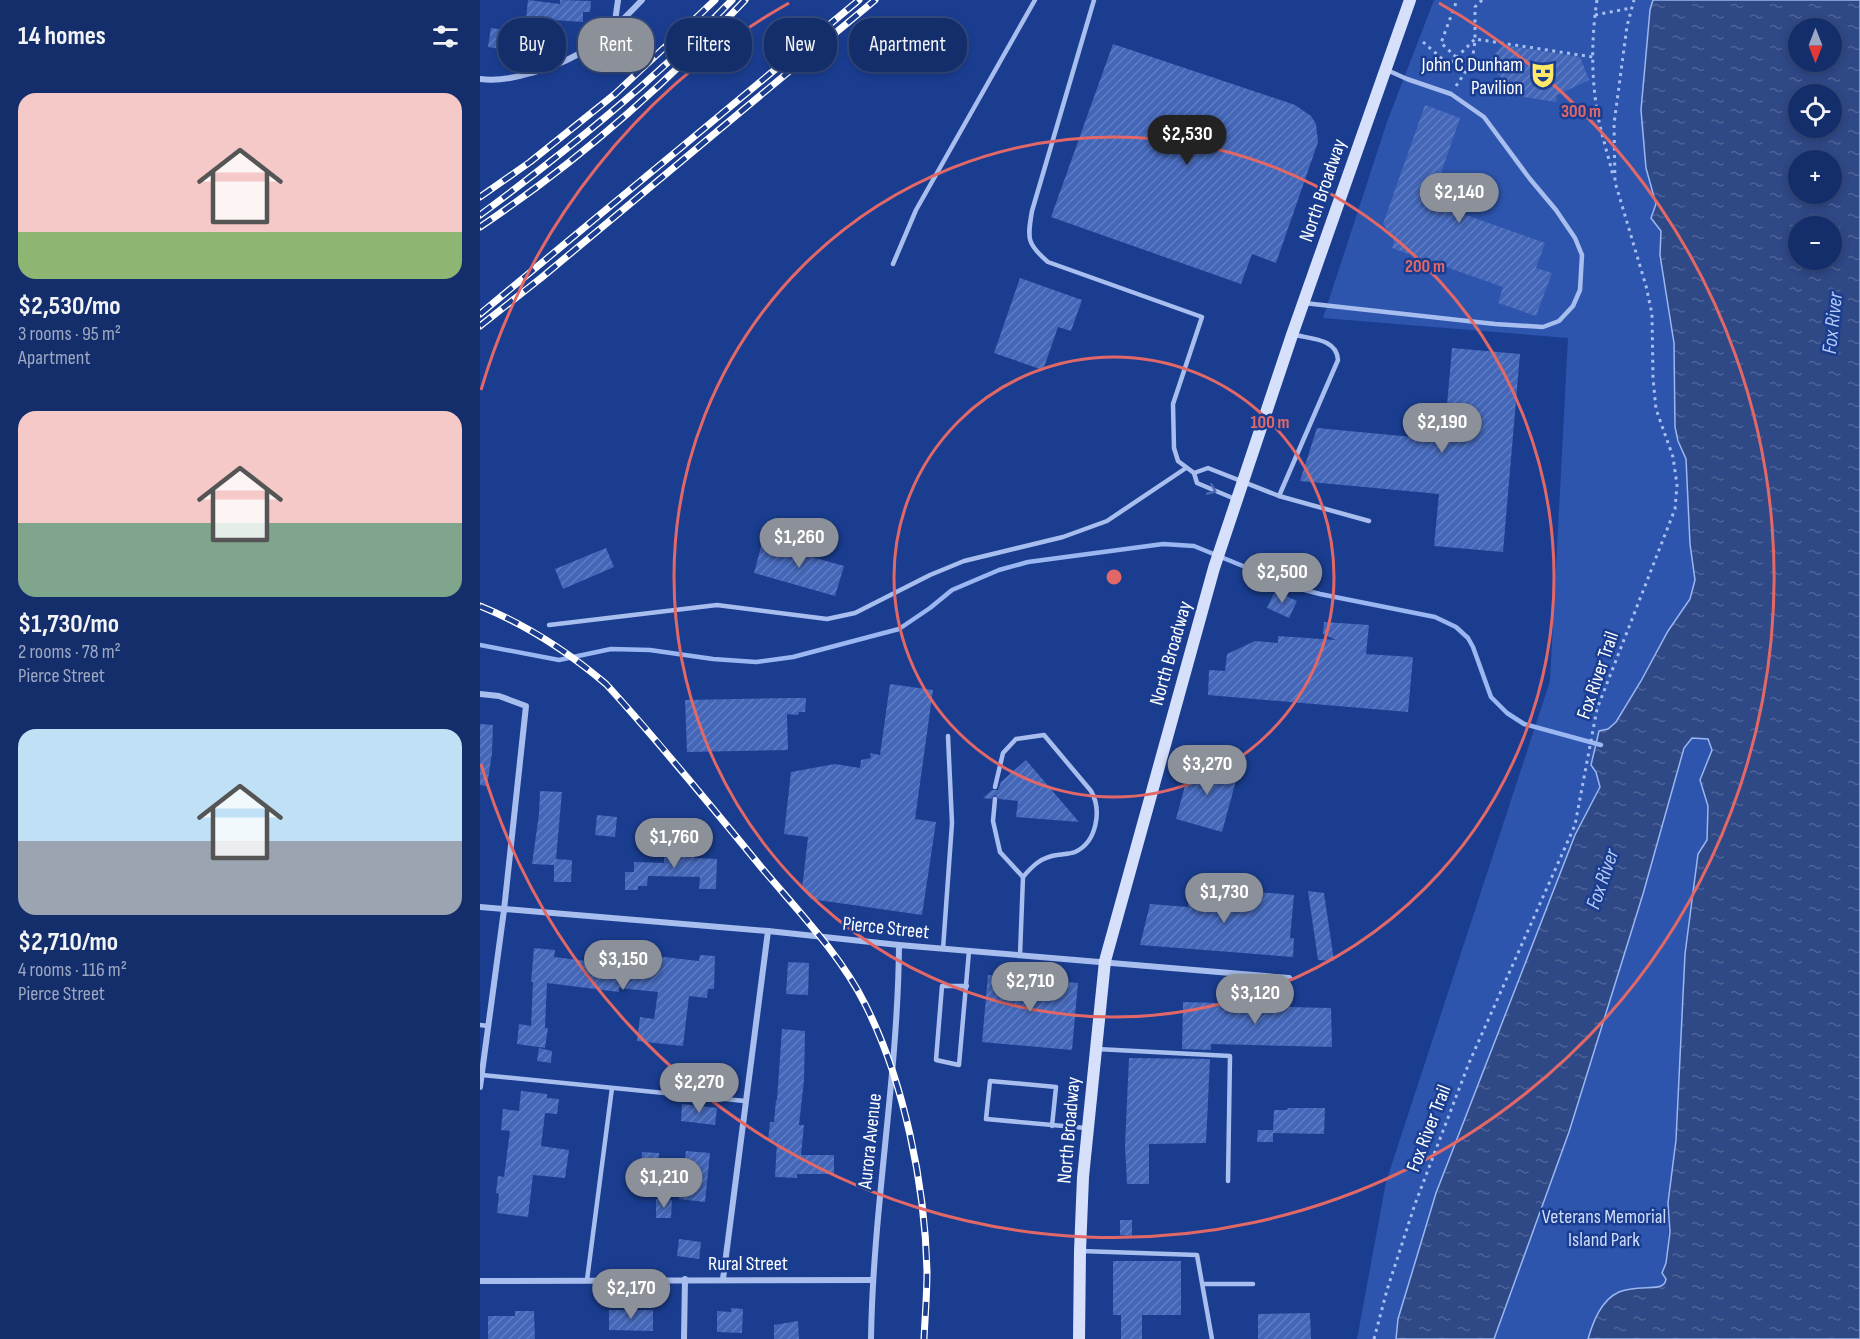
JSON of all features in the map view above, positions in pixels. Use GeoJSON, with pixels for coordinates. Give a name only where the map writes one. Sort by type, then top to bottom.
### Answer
{"type":"FeatureCollection","features":[{"type":"Feature","properties":{"kind":"main road","name":"North Broadway"},"geometry":{"type":"LineString","coordinates":[[1079,1339],[1080,1251],[1088,1129],[1105,961],[1214,568],[1292,335],[1410,0]]}},
{"type":"Feature","properties":{"kind":"street"},"geometry":{"type":"LineString","coordinates":[[616,18],[618,0]]}},
{"type":"Feature","properties":{"kind":"street"},"geometry":{"type":"LineString","coordinates":[[625,18],[642,0]]}},
{"type":"Feature","properties":{"kind":"street"},"geometry":{"type":"LineString","coordinates":[[480,79],[516,77],[551,68],[578,56]]}},
{"type":"Feature","properties":{"kind":"street"},"geometry":{"type":"LineString","coordinates":[[480,694],[499,696],[526,706],[504,910],[480,1087]]}},
{"type":"Feature","properties":{"kind":"street","name":"Pierce Street"},"geometry":{"type":"LineString","coordinates":[[480,907],[1289,978]]}},
{"type":"Feature","properties":{"kind":"street"},"geometry":{"type":"LineString","coordinates":[[723,1279],[768,931]]}},
{"type":"Feature","properties":{"kind":"street","name":"Aurora Avenue"},"geometry":{"type":"LineString","coordinates":[[871,1339],[872,1280],[899,1000],[899,945]]}},
{"type":"Feature","properties":{"kind":"street"},"geometry":{"type":"LineString","coordinates":[[684,1339],[685,1279]]}},
{"type":"Feature","properties":{"kind":"street","name":"Rural Street"},"geometry":{"type":"LineString","coordinates":[[480,1281],[872,1280]]}},
{"type":"Feature","properties":{"kind":"lane"},"geometry":{"type":"LineString","coordinates":[[893,264],[916,210],[1035,0]]}},
{"type":"Feature","properties":{"kind":"lane"},"geometry":{"type":"LineString","coordinates":[[1094,0],[1032,211],[1028,232],[1034,249],[1048,262],[1202,317],[1173,404],[1174,448],[1178,461],[1194,473],[1197,483],[1237,500]]}},
{"type":"Feature","properties":{"kind":"lane"},"geometry":{"type":"LineString","coordinates":[[1304,303],[1495,324],[1543,327],[1558,321],[1573,306],[1581,290],[1582,255],[1575,238],[1484,117],[1451,94],[1385,69]]}},
{"type":"Feature","properties":{"kind":"lane"},"geometry":{"type":"LineString","coordinates":[[1279,496],[1338,360],[1337,352],[1330,344],[1292,335]]}},
{"type":"Feature","properties":{"kind":"lane"},"geometry":{"type":"LineString","coordinates":[[549,625],[717,605],[827,619],[855,613],[930,574],[964,561],[1063,537],[1107,521],[1186,468]]}},
{"type":"Feature","properties":{"kind":"lane"},"geometry":{"type":"LineString","coordinates":[[1194,473],[1208,468],[1279,496],[1369,521]]}},
{"type":"Feature","properties":{"kind":"lane"},"geometry":{"type":"LineString","coordinates":[[995,787],[1004,753],[1016,740],[1044,735],[1091,791],[1097,802],[1096,818],[1089,841],[1075,852],[1049,856],[1034,864],[1023,877],[1020,955]]}},
{"type":"Feature","properties":{"kind":"lane"},"geometry":{"type":"LineString","coordinates":[[943,949],[951,823],[948,736]]}},
{"type":"Feature","properties":{"kind":"lane"},"geometry":{"type":"LineString","coordinates":[[995,799],[993,821],[1000,852],[1023,877]]}},
{"type":"Feature","properties":{"kind":"lane"},"geometry":{"type":"LineString","coordinates":[[967,986],[942,986],[936,1060],[959,1065],[967,986],[969,951]]}},
{"type":"Feature","properties":{"kind":"lane"},"geometry":{"type":"LineString","coordinates":[[480,1025],[488,1026]]}},
{"type":"Feature","properties":{"kind":"lane"},"geometry":{"type":"LineString","coordinates":[[1095,1049],[1230,1056],[1228,1181]]}},
{"type":"Feature","properties":{"kind":"lane"},"geometry":{"type":"LineString","coordinates":[[482,1075],[745,1101]]}},
{"type":"Feature","properties":{"kind":"lane"},"geometry":{"type":"LineString","coordinates":[[1053,1126],[1056,1088],[990,1081],[986,1119],[1053,1126],[1088,1129]]}},
{"type":"Feature","properties":{"kind":"lane"},"geometry":{"type":"LineString","coordinates":[[587,1280],[612,1088]]}},
{"type":"Feature","properties":{"kind":"lane"},"geometry":{"type":"LineString","coordinates":[[1080,1251],[1197,1255],[1212,1339]]}},
{"type":"Feature","properties":{"kind":"lane"},"geometry":{"type":"LineString","coordinates":[[1203,1284],[1253,1284]]}},
{"type":"Feature","properties":{"kind":"path"},"geometry":{"type":"LineString","coordinates":[[1456,57],[1441,43],[1457,0]]}},
{"type":"Feature","properties":{"kind":"path"},"geometry":{"type":"LineString","coordinates":[[1451,94],[1472,62],[1475,7],[1482,0]]}},
{"type":"Feature","properties":{"kind":"path"},"geometry":{"type":"LineString","coordinates":[[1597,0],[1593,57],[1594,89],[1599,120],[1615,182]]}},
{"type":"Feature","properties":{"kind":"path","name":"Fox River Trail"},"geometry":{"type":"LineString","coordinates":[[1374,1339],[1387,1290],[1415,1204],[1469,1063],[1575,825],[1597,710],[1675,509],[1677,485],[1673,457],[1656,409],[1652,314],[1615,182],[1614,124],[1627,26],[1634,0]]}},
{"type":"Feature","properties":{"kind":"path"},"geometry":{"type":"LineString","coordinates":[[1595,15],[1632,8]]}},
{"type":"Feature","properties":{"kind":"path"},"geometry":{"type":"LineString","coordinates":[[1423,42],[1449,65],[1475,39]]}},
{"type":"Feature","properties":{"kind":"path"},"geometry":{"type":"LineString","coordinates":[[1475,39],[1593,57]]}},
{"type":"Feature","properties":{"kind":"green space"},"geometry":{"type":"Polygon","coordinates":[[[1434,0],[1653,0],[1650,10],[1641,110],[1646,168],[1656,204],[1652,218],[1661,231],[1660,255],[1674,343],[1675,427],[1678,441],[1686,458],[1690,544],[1695,580],[1690,599],[1668,631],[1616,722],[1608,729],[1599,731],[1591,765],[1596,772],[1600,787],[1575,835],[1397,1339],[1357,1339],[1386,1182],[1550,681],[1568,338],[1323,318],[1387,122],[1434,0]]]}},
{"type":"Feature","properties":{"kind":"green space","name":"Veterans Memorial Island Park"},"geometry":{"type":"Polygon","coordinates":[[[1692,738],[1708,739],[1712,750],[1700,780],[1708,806],[1707,840],[1698,854],[1682,1068],[1668,1206],[1668,1245],[1662,1273],[1666,1279],[1664,1285],[1658,1288],[1652,1286],[1597,1313],[1588,1339],[1494,1339],[1569,1132],[1643,894],[1684,748],[1692,738]]]}},
{"type":"Feature","properties":{"kind":"water","name":"Fox River"},"geometry":{"type":"Polygon","coordinates":[[[1653,0],[1860,0],[1860,1339],[1588,1339],[1592,1326],[1607,1300],[1619,1292],[1630,1289],[1658,1287],[1664,1284],[1666,1279],[1662,1273],[1666,1263],[1670,1232],[1668,1203],[1676,1140],[1685,954],[1698,854],[1707,840],[1708,806],[1700,780],[1712,750],[1708,739],[1692,738],[1684,748],[1643,894],[1569,1132],[1494,1339],[1396,1339],[1398,1319],[1436,1193],[1575,835],[1600,787],[1596,772],[1591,765],[1599,731],[1608,729],[1616,722],[1668,631],[1690,599],[1695,580],[1690,544],[1686,459],[1675,427],[1674,343],[1660,255],[1661,231],[1651,218],[1656,204],[1646,168],[1641,110],[1650,10],[1653,0]]]}},
{"type":"Feature","properties":{"kind":"building"},"geometry":{"type":"Polygon","coordinates":[[[528,0],[560,4],[560,0],[591,1],[590,12],[583,12],[583,18],[578,18],[578,22],[566,21],[566,18],[526,18],[528,0]]]}},
{"type":"Feature","properties":{"kind":"building"},"geometry":{"type":"Polygon","coordinates":[[[491,28],[498,29],[498,49],[488,47],[491,28]]]}},
{"type":"Feature","properties":{"kind":"building"},"geometry":{"type":"Polygon","coordinates":[[[1113,44],[1295,105],[1311,116],[1316,124],[1318,142],[1276,263],[1252,254],[1241,284],[1051,217],[1113,44]]]}},
{"type":"Feature","properties":{"kind":"building","name":"John C Dunham Pavilion"},"geometry":{"type":"Polygon","coordinates":[[[1503,45],[1580,57],[1589,80],[1557,95],[1556,102],[1511,95],[1512,87],[1486,64],[1503,45]]]}},
{"type":"Feature","properties":{"kind":"building"},"geometry":{"type":"Polygon","coordinates":[[[1425,105],[1460,118],[1432,199],[1436,200],[1435,204],[1545,243],[1536,268],[1552,273],[1536,316],[1498,303],[1503,287],[1392,248],[1393,237],[1383,224],[1425,105]]]}},
{"type":"Feature","properties":{"kind":"building"},"geometry":{"type":"Polygon","coordinates":[[[1020,278],[1082,300],[1071,331],[1058,327],[1043,370],[994,353],[1020,278]]]}},
{"type":"Feature","properties":{"kind":"building"},"geometry":{"type":"Polygon","coordinates":[[[1452,348],[1520,354],[1503,552],[1434,546],[1439,494],[1300,481],[1317,428],[1444,440],[1452,348]]]}},
{"type":"Feature","properties":{"kind":"building"},"geometry":{"type":"Polygon","coordinates":[[[762,543],[844,566],[835,596],[754,573],[762,543]]]}},
{"type":"Feature","properties":{"kind":"building"},"geometry":{"type":"Polygon","coordinates":[[[606,548],[614,567],[563,589],[555,569],[606,548]]]}},
{"type":"Feature","properties":{"kind":"building"},"geometry":{"type":"Polygon","coordinates":[[[1275,591],[1297,601],[1289,618],[1267,608],[1275,591]]]}},
{"type":"Feature","properties":{"kind":"building"},"geometry":{"type":"Polygon","coordinates":[[[1324,622],[1369,625],[1366,654],[1413,657],[1408,712],[1208,695],[1209,670],[1225,671],[1227,654],[1255,641],[1278,643],[1278,636],[1336,640],[1323,634],[1324,622]]]}},
{"type":"Feature","properties":{"kind":"building"},"geometry":{"type":"Polygon","coordinates":[[[890,684],[933,690],[915,819],[936,822],[922,915],[811,899],[802,889],[808,837],[784,834],[791,772],[835,764],[860,768],[861,760],[871,758],[870,753],[880,755],[890,684]]]}},
{"type":"Feature","properties":{"kind":"building"},"geometry":{"type":"Polygon","coordinates":[[[806,698],[805,712],[799,712],[798,715],[787,714],[788,750],[687,752],[685,700],[806,698]]]}},
{"type":"Feature","properties":{"kind":"building"},"geometry":{"type":"Polygon","coordinates":[[[480,724],[493,725],[487,786],[480,785],[480,724]]]}},
{"type":"Feature","properties":{"kind":"building"},"geometry":{"type":"Polygon","coordinates":[[[1026,760],[1079,822],[1016,817],[1018,801],[999,799],[995,795],[991,799],[983,798],[992,790],[998,790],[1001,782],[1026,760]]]}},
{"type":"Feature","properties":{"kind":"building"},"geometry":{"type":"Polygon","coordinates":[[[1192,760],[1238,773],[1222,832],[1176,819],[1192,760]]]}},
{"type":"Feature","properties":{"kind":"building"},"geometry":{"type":"Polygon","coordinates":[[[540,791],[562,792],[556,859],[572,860],[571,882],[554,882],[554,865],[532,864],[540,791]]]}},
{"type":"Feature","properties":{"kind":"building"},"geometry":{"type":"Polygon","coordinates":[[[597,815],[617,817],[615,837],[595,835],[597,815]]]}},
{"type":"Feature","properties":{"kind":"building"},"geometry":{"type":"Polygon","coordinates":[[[665,845],[685,845],[684,854],[694,855],[694,858],[717,859],[716,889],[699,889],[700,877],[648,876],[647,886],[638,886],[638,890],[625,890],[625,872],[634,872],[634,862],[664,863],[665,845]]]}},
{"type":"Feature","properties":{"kind":"building"},"geometry":{"type":"Polygon","coordinates":[[[1189,890],[1245,895],[1245,891],[1294,895],[1290,938],[1294,938],[1293,957],[1140,945],[1150,904],[1188,907],[1189,890]]]}},
{"type":"Feature","properties":{"kind":"building"},"geometry":{"type":"Polygon","coordinates":[[[1308,891],[1324,893],[1334,961],[1318,960],[1308,891]]]}},
{"type":"Feature","properties":{"kind":"building"},"geometry":{"type":"Polygon","coordinates":[[[534,948],[555,950],[554,957],[602,963],[603,953],[623,955],[621,973],[644,975],[646,955],[699,961],[700,955],[715,956],[714,989],[708,989],[707,998],[689,996],[683,1046],[637,1041],[640,1017],[654,1019],[658,992],[619,988],[619,992],[547,983],[545,1028],[548,1028],[545,1048],[517,1044],[519,1024],[531,1026],[534,948]]]}},
{"type":"Feature","properties":{"kind":"building"},"geometry":{"type":"Polygon","coordinates":[[[788,962],[809,963],[808,995],[786,994],[788,962]]]}},
{"type":"Feature","properties":{"kind":"building"},"geometry":{"type":"Polygon","coordinates":[[[988,975],[1078,983],[1072,1050],[982,1042],[988,975]]]}},
{"type":"Feature","properties":{"kind":"building"},"geometry":{"type":"Polygon","coordinates":[[[1183,1002],[1331,1008],[1332,1047],[1211,1044],[1211,1050],[1182,1049],[1183,1002]]]}},
{"type":"Feature","properties":{"kind":"building"},"geometry":{"type":"Polygon","coordinates":[[[782,1029],[805,1031],[804,1080],[799,1125],[804,1125],[801,1155],[834,1155],[834,1174],[797,1174],[797,1178],[775,1177],[777,1142],[768,1141],[770,1122],[774,1122],[777,1100],[782,1029]]]}},
{"type":"Feature","properties":{"kind":"building"},"geometry":{"type":"Polygon","coordinates":[[[539,1048],[552,1051],[551,1063],[537,1061],[539,1048]]]}},
{"type":"Feature","properties":{"kind":"building"},"geometry":{"type":"Polygon","coordinates":[[[1129,1058],[1210,1059],[1206,1143],[1149,1144],[1149,1184],[1127,1184],[1125,1145],[1129,1058]]]}},
{"type":"Feature","properties":{"kind":"building"},"geometry":{"type":"Polygon","coordinates":[[[521,1091],[547,1094],[547,1098],[559,1099],[557,1114],[545,1113],[541,1146],[569,1150],[565,1178],[533,1175],[528,1217],[497,1213],[498,1176],[504,1177],[510,1131],[501,1130],[503,1109],[519,1111],[521,1091]]]}},
{"type":"Feature","properties":{"kind":"building"},"geometry":{"type":"Polygon","coordinates":[[[682,1104],[717,1108],[715,1125],[681,1121],[682,1104]]]}},
{"type":"Feature","properties":{"kind":"building"},"geometry":{"type":"Polygon","coordinates":[[[1288,1108],[1325,1108],[1324,1134],[1273,1133],[1273,1142],[1257,1142],[1258,1130],[1273,1130],[1274,1110],[1287,1110],[1288,1108]]]}},
{"type":"Feature","properties":{"kind":"building"},"geometry":{"type":"Polygon","coordinates":[[[686,1151],[710,1153],[705,1202],[679,1199],[686,1151]]]}},
{"type":"Feature","properties":{"kind":"building"},"geometry":{"type":"Polygon","coordinates":[[[642,1152],[659,1153],[658,1169],[641,1168],[642,1152]]]}},
{"type":"Feature","properties":{"kind":"building"},"geometry":{"type":"Polygon","coordinates":[[[656,1199],[672,1200],[671,1218],[656,1218],[656,1199]]]}},
{"type":"Feature","properties":{"kind":"building"},"geometry":{"type":"Polygon","coordinates":[[[1120,1220],[1132,1220],[1132,1236],[1120,1235],[1120,1220]]]}},
{"type":"Feature","properties":{"kind":"building"},"geometry":{"type":"Polygon","coordinates":[[[679,1239],[701,1242],[699,1259],[677,1256],[679,1239]]]}},
{"type":"Feature","properties":{"kind":"building"},"geometry":{"type":"Polygon","coordinates":[[[1113,1261],[1181,1261],[1181,1315],[1142,1315],[1142,1339],[1121,1339],[1121,1315],[1113,1315],[1113,1261]]]}},
{"type":"Feature","properties":{"kind":"building"},"geometry":{"type":"Polygon","coordinates":[[[731,1308],[743,1309],[742,1333],[717,1332],[717,1311],[731,1312],[731,1308]]]}},
{"type":"Feature","properties":{"kind":"building"},"geometry":{"type":"Polygon","coordinates":[[[609,1310],[653,1310],[653,1331],[609,1330],[609,1310]]]}},
{"type":"Feature","properties":{"kind":"building"},"geometry":{"type":"Polygon","coordinates":[[[515,1311],[534,1311],[535,1339],[488,1339],[488,1316],[515,1316],[515,1311]]]}},
{"type":"Feature","properties":{"kind":"building"},"geometry":{"type":"Polygon","coordinates":[[[1310,1313],[1311,1339],[1258,1339],[1258,1314],[1310,1313]]]}},
{"type":"Feature","properties":{"kind":"building"},"geometry":{"type":"Polygon","coordinates":[[[798,1321],[799,1339],[774,1339],[774,1325],[798,1321]]]}},
{"type":"Feature","properties":{"kind":"waterway"},"geometry":{"type":"LineString","coordinates":[[480,645],[559,660],[611,649],[650,650],[713,659],[756,662],[793,657],[899,629],[952,590],[999,570],[1028,562],[1163,544],[1194,546],[1297,588],[1435,617],[1456,627],[1468,638],[1473,647],[1491,697],[1507,713],[1524,724],[1601,745]]}},
{"type":"Feature","properties":{"kind":"railway"},"geometry":{"type":"LineString","coordinates":[[480,197],[530,162],[615,94],[715,0]]}},
{"type":"Feature","properties":{"kind":"railway"},"geometry":{"type":"LineString","coordinates":[[480,215],[546,165],[642,86],[732,0]]}},
{"type":"Feature","properties":{"kind":"railway"},"geometry":{"type":"LineString","coordinates":[[480,227],[551,176],[619,121],[684,62],[745,0]]}},
{"type":"Feature","properties":{"kind":"railway"},"geometry":{"type":"LineString","coordinates":[[480,314],[859,0]]}},
{"type":"Feature","properties":{"kind":"railway"},"geometry":{"type":"LineString","coordinates":[[480,326],[541,278],[875,0]]}},
{"type":"Feature","properties":{"kind":"railway"},"geometry":{"type":"LineString","coordinates":[[480,606],[546,640],[606,684],[817,933],[855,986],[879,1034],[891,1066],[917,1169],[927,1271],[924,1339]]}},
{"type":"Feature","properties":{"kind":"place","name":"John C Dunham Pavilion"},"geometry":{"type":"Point","coordinates":[1543,75]}}]}
